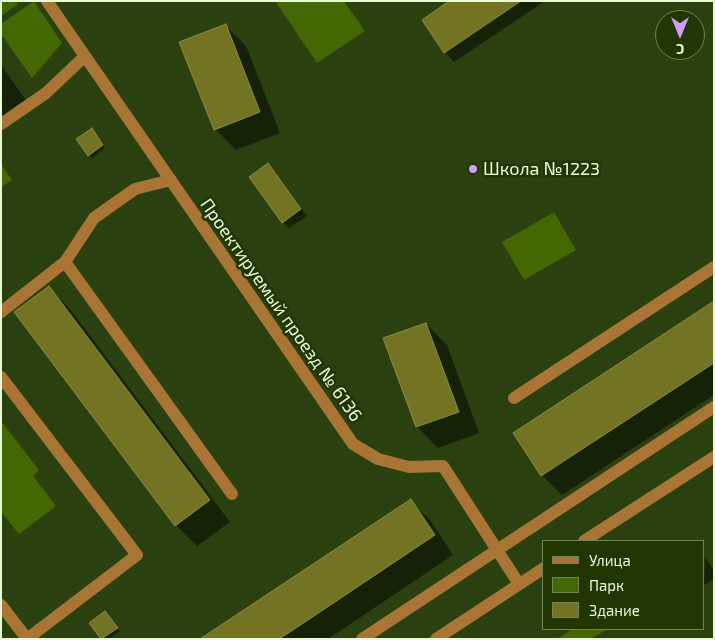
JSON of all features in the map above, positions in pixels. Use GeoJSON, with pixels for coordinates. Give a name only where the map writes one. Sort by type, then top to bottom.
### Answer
{"type":"FeatureCollection","features":[{"type":"Feature","properties":{"kind":"street","name":"Проектируемый проезд № 6136"},"geometry":{"type":"LineString","coordinates":[[47,1],[353,444],[378,459],[409,466],[443,466],[519,584]]}},
{"type":"Feature","properties":{"kind":"street"},"geometry":{"type":"LineString","coordinates":[[1,124],[46,93],[84,57]]}},
{"type":"Feature","properties":{"kind":"street"},"geometry":{"type":"LineString","coordinates":[[1,312],[65,262],[94,218],[135,189],[171,180]]}},
{"type":"Feature","properties":{"kind":"street"},"geometry":{"type":"LineString","coordinates":[[65,262],[232,494]]}},
{"type":"Feature","properties":{"kind":"street"},"geometry":{"type":"LineString","coordinates":[[514,398],[714,267]]}},
{"type":"Feature","properties":{"kind":"street"},"geometry":{"type":"LineString","coordinates":[[1,377],[137,555],[27,639],[1,605]]}},
{"type":"Feature","properties":{"kind":"street"},"geometry":{"type":"LineString","coordinates":[[362,639],[714,407]]}},
{"type":"Feature","properties":{"kind":"street"},"geometry":{"type":"LineString","coordinates":[[586,540],[714,457]]}},
{"type":"Feature","properties":{"kind":"street"},"geometry":{"type":"LineString","coordinates":[[436,639],[542,569]]}},
{"type":"Feature","properties":{"kind":"green space"},"geometry":{"type":"Polygon","coordinates":[[[1,1],[16,1],[18,4],[1,16],[1,1]]]}},
{"type":"Feature","properties":{"kind":"green space"},"geometry":{"type":"Polygon","coordinates":[[[34,1],[62,43],[32,78],[1,34],[1,24],[34,1]]]}},
{"type":"Feature","properties":{"kind":"green space"},"geometry":{"type":"Polygon","coordinates":[[[275,1],[344,1],[365,31],[317,63],[275,1]]]}},
{"type":"Feature","properties":{"kind":"green space"},"geometry":{"type":"Polygon","coordinates":[[[1,164],[12,180],[1,187],[1,164]]]}},
{"type":"Feature","properties":{"kind":"green space"},"geometry":{"type":"Polygon","coordinates":[[[554,212],[576,250],[524,280],[502,242],[554,212]]]}},
{"type":"Feature","properties":{"kind":"green space"},"geometry":{"type":"Polygon","coordinates":[[[1,421],[39,470],[33,476],[56,506],[19,534],[1,512],[1,421]]]}},
{"type":"Feature","properties":{"kind":"green space"},"geometry":{"type":"Polygon","coordinates":[[[570,630],[605,630],[591,639],[557,639],[570,630]]]}},
{"type":"Feature","properties":{"kind":"building"},"geometry":{"type":"Polygon","coordinates":[[[449,1],[521,1],[444,53],[422,20],[449,1]]]}},
{"type":"Feature","properties":{"kind":"building"},"geometry":{"type":"Polygon","coordinates":[[[226,24],[260,112],[214,130],[179,42],[226,24]]]}},
{"type":"Feature","properties":{"kind":"building"},"geometry":{"type":"Polygon","coordinates":[[[92,128],[103,145],[88,156],[76,139],[92,128]]]}},
{"type":"Feature","properties":{"kind":"building"},"geometry":{"type":"Polygon","coordinates":[[[268,163],[301,209],[282,223],[249,177],[268,163]]]}},
{"type":"Feature","properties":{"kind":"building"},"geometry":{"type":"Polygon","coordinates":[[[49,286],[210,500],[175,526],[14,312],[49,286]]]}},
{"type":"Feature","properties":{"kind":"building"},"geometry":{"type":"Polygon","coordinates":[[[714,301],[714,363],[541,476],[513,433],[714,301]]]}},
{"type":"Feature","properties":{"kind":"building"},"geometry":{"type":"Polygon","coordinates":[[[426,323],[459,412],[416,427],[383,338],[426,323]]]}},
{"type":"Feature","properties":{"kind":"building"},"geometry":{"type":"Polygon","coordinates":[[[411,499],[435,535],[293,630],[279,639],[200,639],[411,499]]]}},
{"type":"Feature","properties":{"kind":"building"},"geometry":{"type":"Polygon","coordinates":[[[105,611],[118,628],[101,639],[89,623],[105,611]]]}},
{"type":"Feature","properties":{"kind":"place","name":"Школа №1223"},"geometry":{"type":"Point","coordinates":[473,169]}}]}
